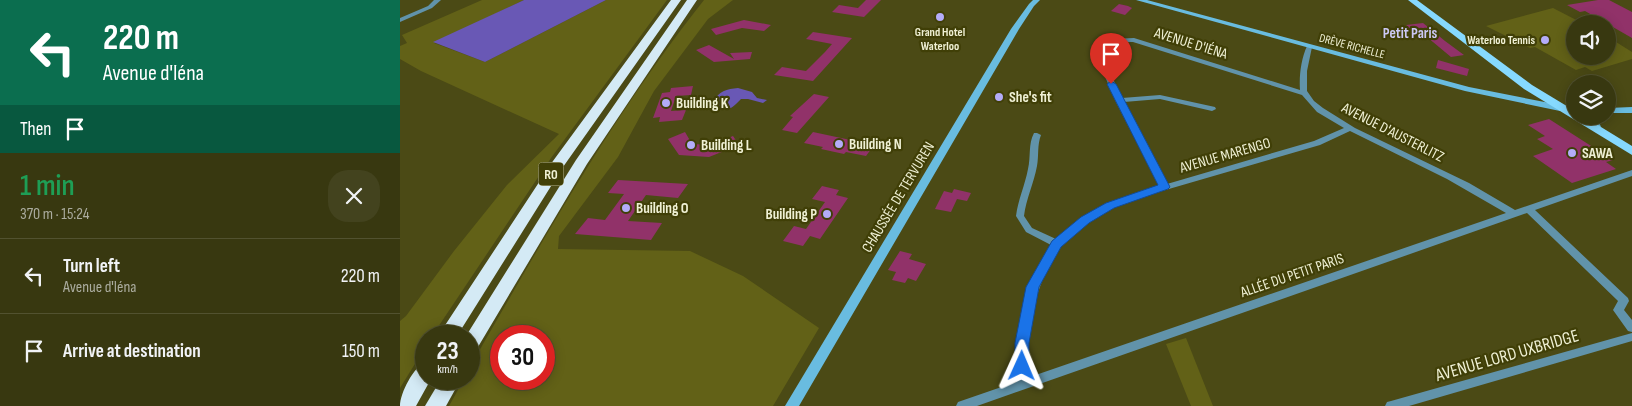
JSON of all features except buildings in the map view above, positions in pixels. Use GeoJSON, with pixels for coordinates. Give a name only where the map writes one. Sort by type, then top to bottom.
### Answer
{"type":"FeatureCollection","features":[{"type":"Feature","properties":{"kind":"highway","name":"R0"},"geometry":{"type":"LineString","coordinates":[[454,325],[552,172],[676,0]]}},
{"type":"Feature","properties":{"kind":"highway","name":"R0"},"geometry":{"type":"LineString","coordinates":[[480,330],[581,163],[692,0]]}},
{"type":"Feature","properties":{"kind":"highway"},"geometry":{"type":"LineString","coordinates":[[683,14],[699,0]]}},
{"type":"Feature","properties":{"kind":"highway"},"geometry":{"type":"LineString","coordinates":[[405,406],[415,389]]}},
{"type":"Feature","properties":{"kind":"highway"},"geometry":{"type":"LineString","coordinates":[[435,406],[444,390]]}},
{"type":"Feature","properties":{"kind":"main road"},"geometry":{"type":"LineString","coordinates":[[1412,0],[1528,87],[1632,151]]}},
{"type":"Feature","properties":{"kind":"street"},"geometry":{"type":"LineString","coordinates":[[400,20],[430,7],[438,0]]}},
{"type":"Feature","properties":{"kind":"street","name":"DRÈVE RICHELLE"},"geometry":{"type":"LineString","coordinates":[[1139,0],[1518,100],[1566,108]]}},
{"type":"Feature","properties":{"kind":"street","name":"CHAUSSÉE DE TERVUREN"},"geometry":{"type":"LineString","coordinates":[[792,406],[932,168],[1033,2]]}},
{"type":"Feature","properties":{"kind":"street","name":"AVENUE D'IÉNA"},"geometry":{"type":"LineString","coordinates":[[1164,187],[1100,60],[1101,53],[1108,43],[1122,39],[1134,40],[1305,94]]}},
{"type":"Feature","properties":{"kind":"street"},"geometry":{"type":"LineString","coordinates":[[1305,94],[1303,85],[1309,46]]}},
{"type":"Feature","properties":{"kind":"street"},"geometry":{"type":"LineString","coordinates":[[1518,100],[1528,95],[1528,87]]}},
{"type":"Feature","properties":{"kind":"street","name":"AVENUE D'AUSTERLITZ"},"geometry":{"type":"LineString","coordinates":[[1305,94],[1315,105],[1350,128],[1477,191],[1514,214]]}},
{"type":"Feature","properties":{"kind":"street"},"geometry":{"type":"LineString","coordinates":[[1119,100],[1160,97],[1212,109]]}},
{"type":"Feature","properties":{"kind":"street"},"geometry":{"type":"LineString","coordinates":[[1616,111],[1632,110]]}},
{"type":"Feature","properties":{"kind":"street"},"geometry":{"type":"LineString","coordinates":[[1596,125],[1598,130]]}},
{"type":"Feature","properties":{"kind":"street","name":"AVENUE MARENGO"},"geometry":{"type":"LineString","coordinates":[[1022,385],[1022,343],[1033,287],[1056,244],[1085,220],[1110,206],[1164,187],[1317,143],[1350,128]]}},
{"type":"Feature","properties":{"kind":"street"},"geometry":{"type":"LineString","coordinates":[[1037,135],[1034,142],[1032,168],[1020,216],[1029,230],[1056,244]]}},
{"type":"Feature","properties":{"kind":"street","name":"ALLÉE DU PETIT PARIS"},"geometry":{"type":"LineString","coordinates":[[962,406],[1632,174]]}},
{"type":"Feature","properties":{"kind":"street"},"geometry":{"type":"LineString","coordinates":[[1528,210],[1620,296],[1624,304],[1618,310],[1632,328]]}},
{"type":"Feature","properties":{"kind":"street","name":"AVENUE LORD UXBRIDGE"},"geometry":{"type":"LineString","coordinates":[[1390,406],[1632,337]]}},
{"type":"Feature","properties":{"kind":"shaded area"},"geometry":{"type":"Polygon","coordinates":[[[482,0],[524,0],[434,43],[485,62],[606,0],[667,0],[551,158],[439,325],[415,325],[415,364],[400,388],[400,321],[406,316],[454,251],[507,185],[559,134],[421,71],[400,59],[400,46],[407,43],[402,35],[482,0]]]}},
{"type":"Feature","properties":{"kind":"shaded area"},"geometry":{"type":"Polygon","coordinates":[[[524,0],[606,0],[485,62],[433,42],[524,0]]]}},
{"type":"Feature","properties":{"kind":"shaded area"},"geometry":{"type":"Polygon","coordinates":[[[704,0],[733,0],[708,19],[654,91],[618,157],[559,236],[558,249],[690,251],[743,276],[819,328],[773,406],[449,406],[458,390],[480,390],[480,350],[490,332],[490,390],[555,390],[555,325],[494,325],[587,168],[643,82],[704,0]]]}},
{"type":"Feature","properties":{"kind":"shaded area","name":"Waterloo Tennis"},"geometry":{"type":"Polygon","coordinates":[[[1553,8],[1567,15],[1566,64],[1535,47],[1530,48],[1486,26],[1553,8]]]}},
{"type":"Feature","properties":{"kind":"shaded area","name":"Waterloo Tennis"},"geometry":{"type":"Polygon","coordinates":[[[1616,42],[1632,52],[1632,59],[1616,64],[1616,42]]]}},
{"type":"Feature","properties":{"kind":"shaded area","name":"Waterloo Tennis"},"geometry":{"type":"Polygon","coordinates":[[[1567,65],[1612,65],[1592,71],[1585,67],[1576,70],[1567,65]]]}},
{"type":"Feature","properties":{"kind":"shaded area"},"geometry":{"type":"Polygon","coordinates":[[[738,88],[752,92],[757,98],[767,100],[763,103],[741,99],[730,109],[715,106],[714,102],[720,93],[738,88]]]}},
{"type":"Feature","properties":{"kind":"shaded area"},"geometry":{"type":"Polygon","coordinates":[[[1186,338],[1213,406],[1191,406],[1166,344],[1186,338]]]}},
{"type":"Feature","properties":{"kind":"place","name":"Grand Hotel Waterloo"},"geometry":{"type":"Point","coordinates":[940,17]}},
{"type":"Feature","properties":{"kind":"place","name":"Waterloo Tennis"},"geometry":{"type":"Point","coordinates":[1545,40]}},
{"type":"Feature","properties":{"kind":"place","name":"She's fit"},"geometry":{"type":"Point","coordinates":[999,97]}},
{"type":"Feature","properties":{"kind":"place","name":"Building K"},"geometry":{"type":"Point","coordinates":[666,103]}},
{"type":"Feature","properties":{"kind":"place","name":"Building N"},"geometry":{"type":"Point","coordinates":[839,144]}},
{"type":"Feature","properties":{"kind":"place","name":"Building L"},"geometry":{"type":"Point","coordinates":[691,145]}},
{"type":"Feature","properties":{"kind":"place","name":"SAWA"},"geometry":{"type":"Point","coordinates":[1572,153]}},
{"type":"Feature","properties":{"kind":"place","name":"Building O"},"geometry":{"type":"Point","coordinates":[626,208]}},
{"type":"Feature","properties":{"kind":"place","name":"Building P"},"geometry":{"type":"Point","coordinates":[827,214]}},
{"type":"Feature","properties":{"kind":"district","name":"Petit Paris"},"geometry":{"type":"Point","coordinates":[1410,33]}},
{"type":"Feature","properties":{"kind":"route"},"geometry":{"type":"LineString","coordinates":[[1022,366],[1022,343],[1033,287],[1056,244],[1085,220],[1110,206],[1128,198],[1164,187],[1111,84]]}}]}
